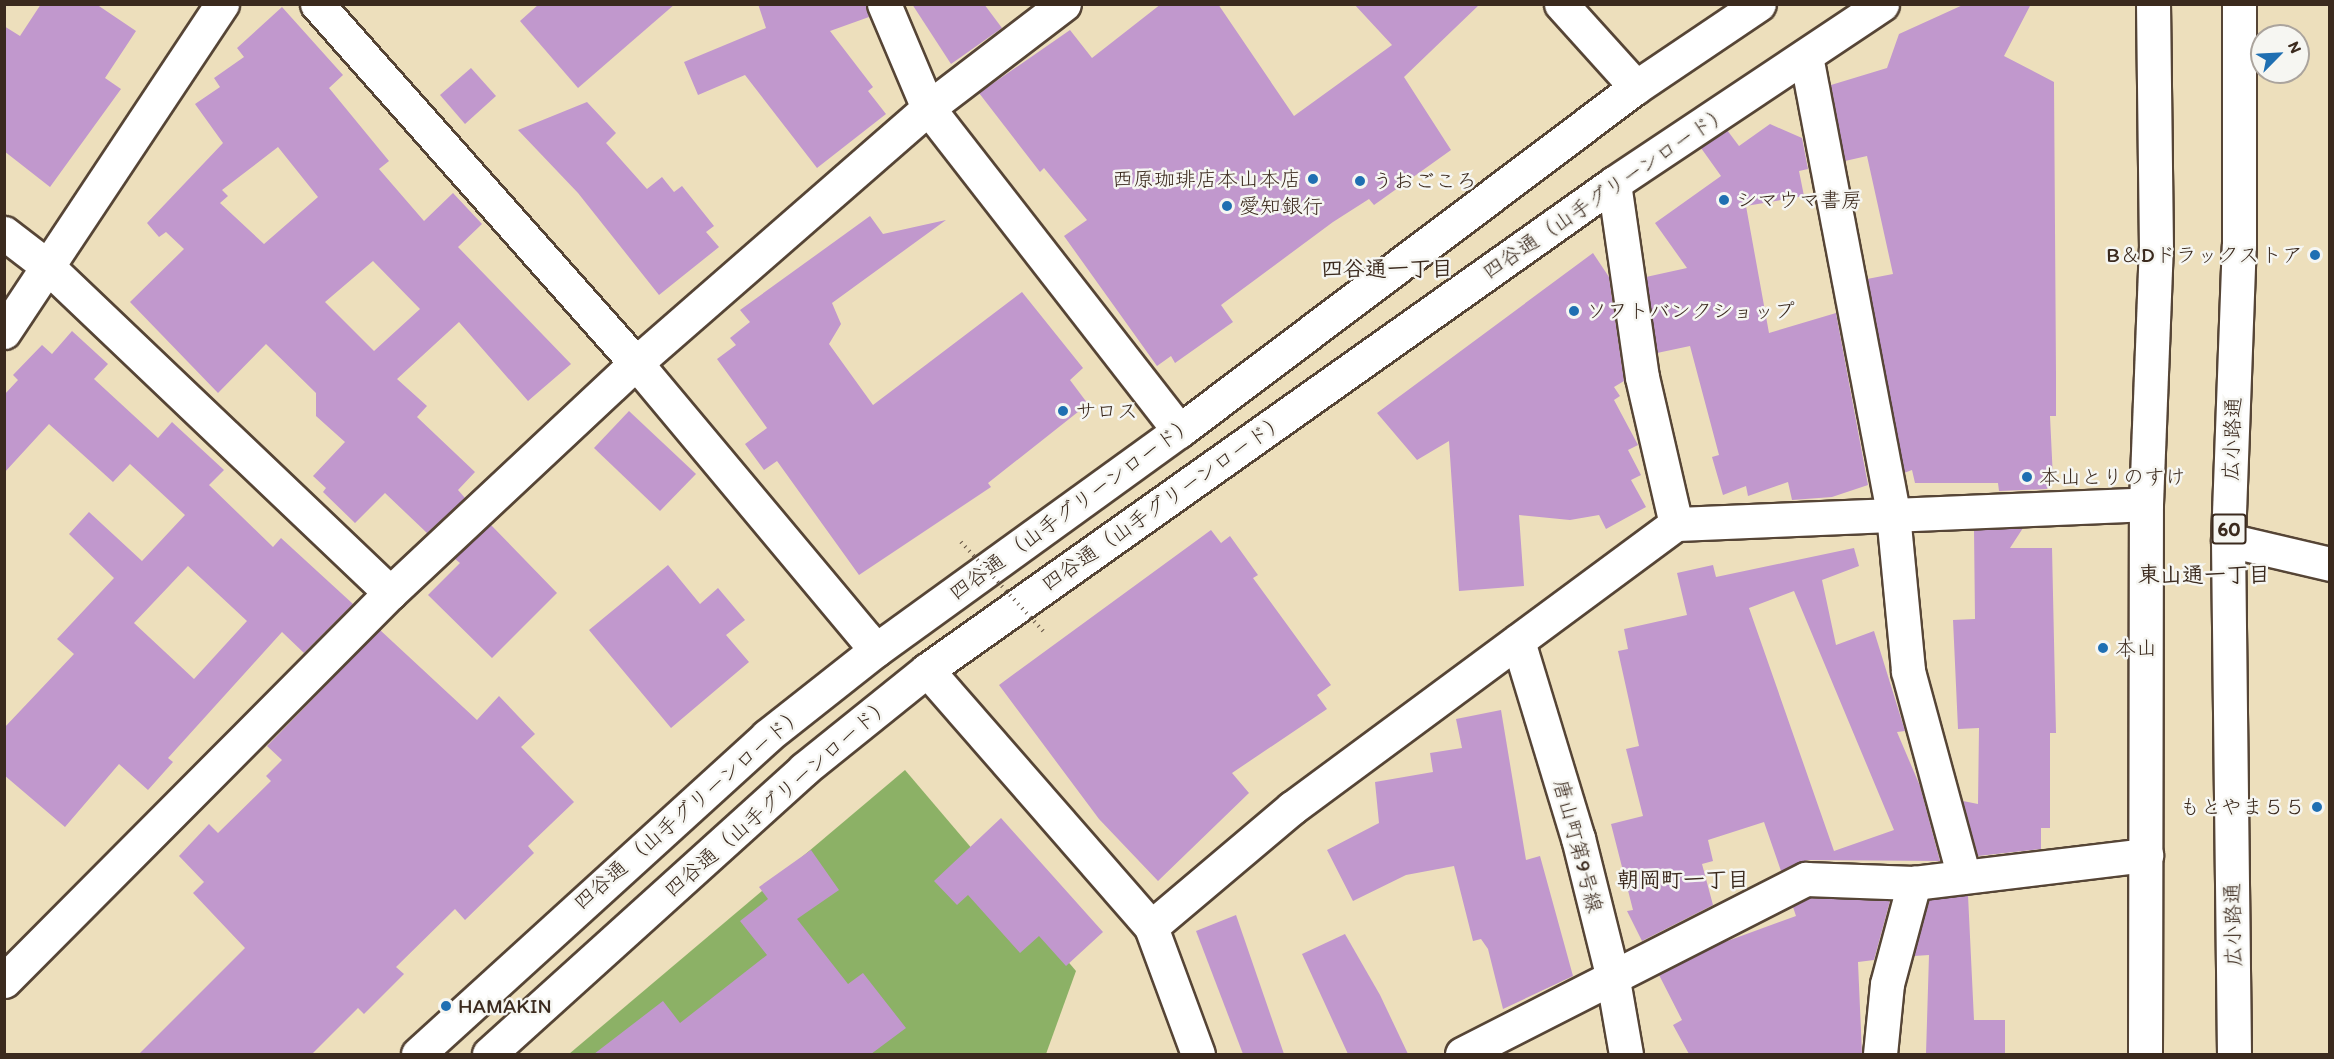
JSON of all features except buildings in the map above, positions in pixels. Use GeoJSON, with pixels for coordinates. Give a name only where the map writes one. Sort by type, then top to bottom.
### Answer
{"type":"FeatureCollection","features":[{"type":"Feature","properties":{"kind":"street"},"geometry":{"type":"LineString","coordinates":[[4,332],[222,4]]}},
{"type":"Feature","properties":{"kind":"street"},"geometry":{"type":"LineString","coordinates":[[317,4],[636,363],[876,650]]}},
{"type":"Feature","properties":{"kind":"street"},"geometry":{"type":"LineString","coordinates":[[884,4],[928,108],[1179,431]]}},
{"type":"Feature","properties":{"kind":"street"},"geometry":{"type":"LineString","coordinates":[[4,981],[390,593],[636,363],[928,108],[1064,4]]}},
{"type":"Feature","properties":{"kind":"street"},"geometry":{"type":"LineString","coordinates":[[1561,4],[1636,87]]}},
{"type":"Feature","properties":{"kind":"street","name":"四谷通 （山手グリーンロード）"},"geometry":{"type":"LineString","coordinates":[[418,1054],[767,736],[876,650],[1179,431],[1636,87],[1759,4]]}},
{"type":"Feature","properties":{"kind":"street","name":"四谷通（山手グリーンロード）"},"geometry":{"type":"LineString","coordinates":[[489,1054],[804,769],[927,670],[1614,183],[1882,4]]}},
{"type":"Feature","properties":{"kind":"street"},"geometry":{"type":"LineString","coordinates":[[2145,1054],[2146,504],[2156,249],[2152,4]]}},
{"type":"Feature","properties":{"kind":"street","name":"広小路通"},"geometry":{"type":"LineString","coordinates":[[2234,1054],[2228,540],[2239,245],[2239,4]]}},
{"type":"Feature","properties":{"kind":"street"},"geometry":{"type":"LineString","coordinates":[[1806,56],[1893,514],[1908,671],[1964,877]]}},
{"type":"Feature","properties":{"kind":"street"},"geometry":{"type":"LineString","coordinates":[[1614,183],[1642,377],[1676,524]]}},
{"type":"Feature","properties":{"kind":"street"},"geometry":{"type":"LineString","coordinates":[[4,233],[47,266],[390,593]]}},
{"type":"Feature","properties":{"kind":"street"},"geometry":{"type":"LineString","coordinates":[[1151,927],[1292,808],[1676,524],[2146,504]]}},
{"type":"Feature","properties":{"kind":"street"},"geometry":{"type":"LineString","coordinates":[[2228,540],[2330,564]]}},
{"type":"Feature","properties":{"kind":"street","name":"唐山町第9号線"},"geometry":{"type":"LineString","coordinates":[[1518,641],[1612,974],[1626,1054]]}},
{"type":"Feature","properties":{"kind":"street"},"geometry":{"type":"LineString","coordinates":[[927,670],[1151,927],[1198,1054]]}},
{"type":"Feature","properties":{"kind":"street"},"geometry":{"type":"LineString","coordinates":[[1462,1054],[1612,974],[1806,879],[1914,883],[2146,855]]}},
{"type":"Feature","properties":{"kind":"street"},"geometry":{"type":"LineString","coordinates":[[1880,1054],[1887,984],[1914,883]]}},
{"type":"Feature","properties":{"kind":"path"},"geometry":{"type":"LineString","coordinates":[[961,542],[1045,633]]}},
{"type":"Feature","properties":{"kind":"green space"},"geometry":{"type":"Polygon","coordinates":[[[905,770],[1076,971],[1046,1054],[569,1054],[905,770]]]}},
{"type":"Feature","properties":{"kind":"place","name":"西原珈琲店本山本店"},"geometry":{"type":"Point","coordinates":[1313,179]}},
{"type":"Feature","properties":{"kind":"place","name":"うおごころ"},"geometry":{"type":"Point","coordinates":[1360,181]}},
{"type":"Feature","properties":{"kind":"place","name":"シマウマ書房"},"geometry":{"type":"Point","coordinates":[1724,200]}},
{"type":"Feature","properties":{"kind":"place","name":"愛知銀行"},"geometry":{"type":"Point","coordinates":[1227,206]}},
{"type":"Feature","properties":{"kind":"place","name":"B＆Dドラックストア"},"geometry":{"type":"Point","coordinates":[2315,255]}},
{"type":"Feature","properties":{"kind":"place","name":"ソフトバンクショップ"},"geometry":{"type":"Point","coordinates":[1574,311]}},
{"type":"Feature","properties":{"kind":"place","name":"サロス"},"geometry":{"type":"Point","coordinates":[1063,411]}},
{"type":"Feature","properties":{"kind":"place","name":"本山とりのすけ"},"geometry":{"type":"Point","coordinates":[2027,477]}},
{"type":"Feature","properties":{"kind":"place","name":"本山"},"geometry":{"type":"Point","coordinates":[2103,648]}},
{"type":"Feature","properties":{"kind":"place","name":"もとやま５５"},"geometry":{"type":"Point","coordinates":[2317,807]}},
{"type":"Feature","properties":{"kind":"place","name":"HAMAKIN"},"geometry":{"type":"Point","coordinates":[446,1006]}},
{"type":"Feature","properties":{"kind":"district","name":"四谷通一丁目"},"geometry":{"type":"Point","coordinates":[1387,269]}},
{"type":"Feature","properties":{"kind":"district","name":"東山通一丁目"},"geometry":{"type":"Point","coordinates":[2204,575]}},
{"type":"Feature","properties":{"kind":"district","name":"朝岡町一丁目"},"geometry":{"type":"Point","coordinates":[1683,880]}}]}
